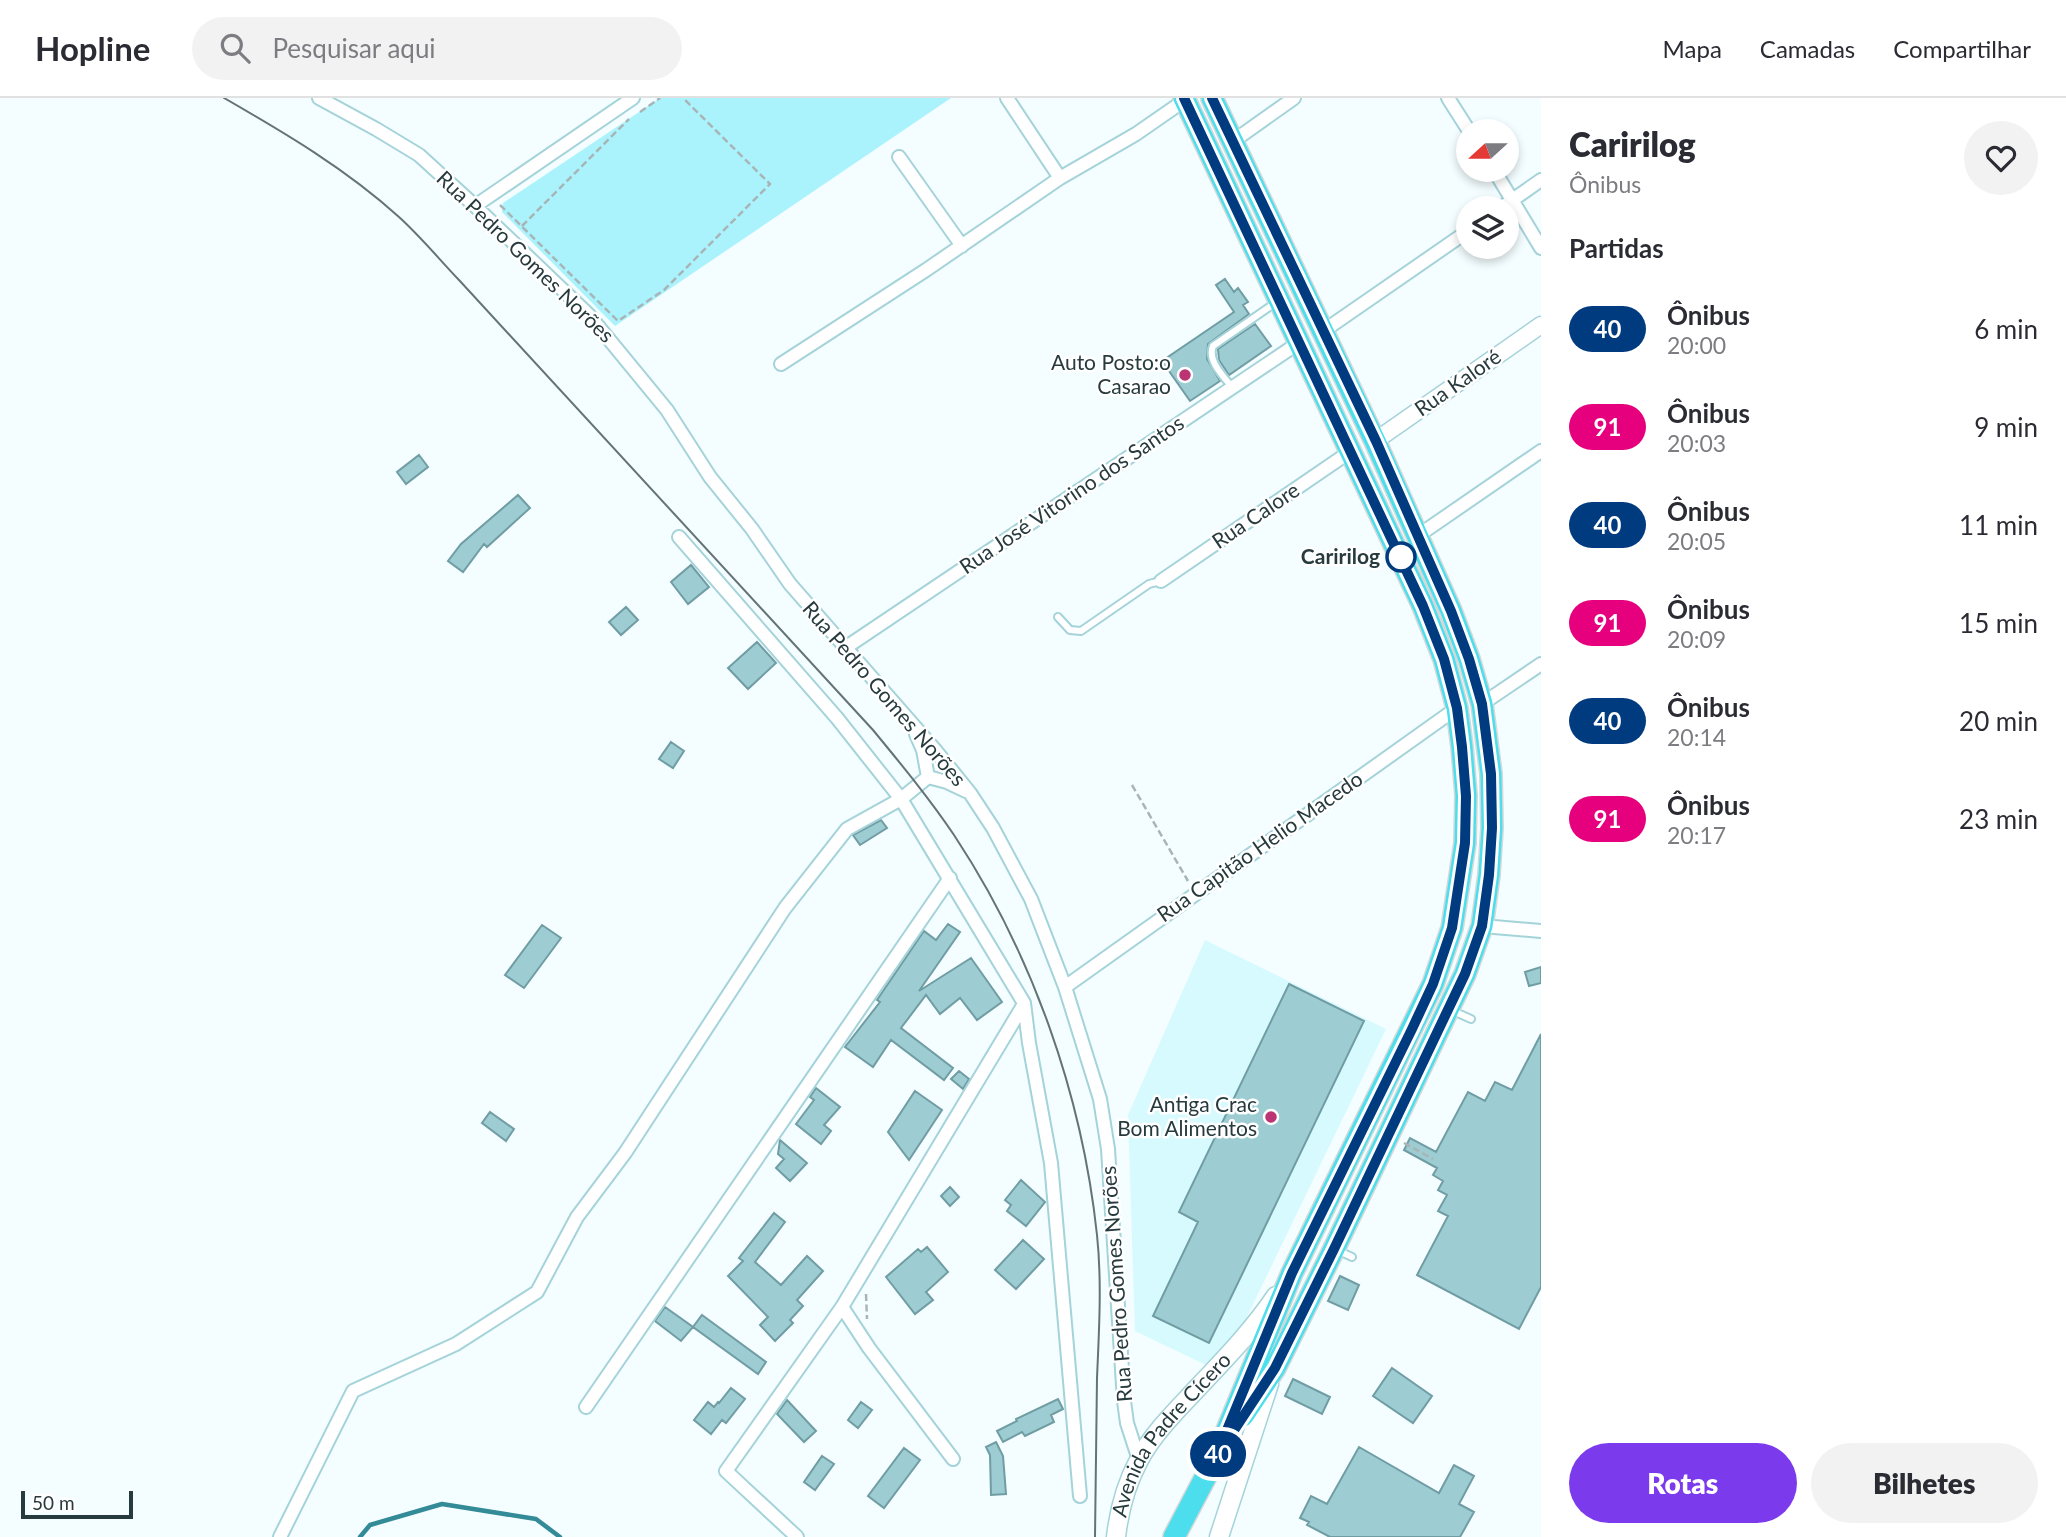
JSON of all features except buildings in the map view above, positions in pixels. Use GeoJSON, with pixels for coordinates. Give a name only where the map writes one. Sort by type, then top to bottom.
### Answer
{"type":"FeatureCollection","features":[{"type":"Feature","properties":{"kind":"highway","name":"Avenida Padre Cícero"},"geometry":{"type":"LineString","coordinates":[[1212,98],[1376,441],[1451,611],[1482,704],[1491,774],[1492,828],[1482,926],[1465,974],[1343,1253],[1275,1368],[1215,1459]]}},
{"type":"Feature","properties":{"kind":"highway","name":"Avenida Padre Cícero"},"geometry":{"type":"LineString","coordinates":[[1174,1537],[1215,1459],[1292,1273],[1433,984],[1452,928],[1466,819],[1457,708],[1444,659],[1423,606],[1184,99]]}},
{"type":"Feature","properties":{"kind":"main road","name":"Avenida Padre Cícero"},"geometry":{"type":"LineString","coordinates":[[1116,1537],[1126,1490],[1139,1460],[1171,1416],[1242,1341],[1292,1273]]}},
{"type":"Feature","properties":{"kind":"main road","name":"Avenida Padre Cícero"},"geometry":{"type":"LineString","coordinates":[[1219,1537],[1275,1368]]}},
{"type":"Feature","properties":{"kind":"street","name":"Rua Pedro Gomes Norões"},"geometry":{"type":"LineString","coordinates":[[319,98],[376,128],[419,155],[589,315],[667,410],[710,477],[752,529],[790,584],[936,751],[970,793],[1000,840],[1031,899],[1065,987],[1100,1099],[1108,1149],[1124,1401],[1127,1423],[1139,1460]]}},
{"type":"Feature","properties":{"kind":"street"},"geometry":{"type":"LineString","coordinates":[[475,205],[619,102],[633,98]]}},
{"type":"Feature","properties":{"kind":"street"},"geometry":{"type":"LineString","coordinates":[[1007,98],[1060,178]]}},
{"type":"Feature","properties":{"kind":"street"},"geometry":{"type":"LineString","coordinates":[[1232,142],[1294,98]]}},
{"type":"Feature","properties":{"kind":"street"},"geometry":{"type":"LineString","coordinates":[[1448,98],[1461,119]]}},
{"type":"Feature","properties":{"kind":"street"},"geometry":{"type":"LineString","coordinates":[[781,365],[1060,178],[1136,134],[1184,99]]}},
{"type":"Feature","properties":{"kind":"street"},"geometry":{"type":"LineString","coordinates":[[899,158],[962,246]]}},
{"type":"Feature","properties":{"kind":"street"},"geometry":{"type":"LineString","coordinates":[[1519,196],[1541,180]]}},
{"type":"Feature","properties":{"kind":"street"},"geometry":{"type":"LineString","coordinates":[[1519,210],[1541,248]]}},
{"type":"Feature","properties":{"kind":"street"},"geometry":{"type":"LineString","coordinates":[[1322,331],[1456,239]]}},
{"type":"Feature","properties":{"kind":"street","name":"Rua Kaloré"},"geometry":{"type":"LineString","coordinates":[[1376,441],[1541,325]]}},
{"type":"Feature","properties":{"kind":"street","name":"Rua José Vitorino dos Santos"},"geometry":{"type":"LineString","coordinates":[[845,648],[1300,342]]}},
{"type":"Feature","properties":{"kind":"street","name":"Rua Calore"},"geometry":{"type":"LineString","coordinates":[[1161,581],[1351,451]]}},
{"type":"Feature","properties":{"kind":"street"},"geometry":{"type":"LineString","coordinates":[[1419,535],[1541,451]]}},
{"type":"Feature","properties":{"kind":"street"},"geometry":{"type":"LineString","coordinates":[[679,537],[837,718],[901,799],[1024,1003],[1028,1043],[1051,1163],[1080,1496]]}},
{"type":"Feature","properties":{"kind":"street"},"geometry":{"type":"LineString","coordinates":[[1482,704],[1541,664]]}},
{"type":"Feature","properties":{"kind":"street","name":"Rua Capitão Helio Macedo"},"geometry":{"type":"LineString","coordinates":[[1065,987],[1457,708]]}},
{"type":"Feature","properties":{"kind":"street"},"geometry":{"type":"LineString","coordinates":[[914,727],[923,750],[928,777]]}},
{"type":"Feature","properties":{"kind":"street"},"geometry":{"type":"LineString","coordinates":[[280,1537],[353,1391],[456,1344],[537,1292],[577,1217],[625,1153],[785,908],[848,829],[901,799],[928,777]]}},
{"type":"Feature","properties":{"kind":"street"},"geometry":{"type":"LineString","coordinates":[[928,777],[970,793]]}},
{"type":"Feature","properties":{"kind":"street"},"geometry":{"type":"LineString","coordinates":[[586,1407],[950,878]]}},
{"type":"Feature","properties":{"kind":"street"},"geometry":{"type":"LineString","coordinates":[[1482,926],[1541,931]]}},
{"type":"Feature","properties":{"kind":"street"},"geometry":{"type":"LineString","coordinates":[[797,1537],[726,1471],[842,1307],[1024,1003]]}},
{"type":"Feature","properties":{"kind":"street"},"geometry":{"type":"LineString","coordinates":[[842,1307],[869,1348],[953,1459]]}},
{"type":"Feature","properties":{"kind":"lane"},"geometry":{"type":"LineString","coordinates":[[1231,387],[1212,360],[1213,346],[1280,300]]}},
{"type":"Feature","properties":{"kind":"lane"},"geometry":{"type":"LineString","coordinates":[[1058,617],[1070,630],[1081,631],[1149,584],[1161,581]]}},
{"type":"Feature","properties":{"kind":"lane"},"geometry":{"type":"LineString","coordinates":[[1450,1009],[1471,1019]]}},
{"type":"Feature","properties":{"kind":"path"},"geometry":{"type":"LineString","coordinates":[[639,112],[660,98]]}},
{"type":"Feature","properties":{"kind":"path"},"geometry":{"type":"LineString","coordinates":[[491,195],[618,321],[664,290],[770,184],[682,98]]}},
{"type":"Feature","properties":{"kind":"path"},"geometry":{"type":"LineString","coordinates":[[523,226],[629,119]]}},
{"type":"Feature","properties":{"kind":"path"},"geometry":{"type":"LineString","coordinates":[[1132,785],[1195,893]]}},
{"type":"Feature","properties":{"kind":"path"},"geometry":{"type":"LineString","coordinates":[[1407,1145],[1433,1159]]}},
{"type":"Feature","properties":{"kind":"path"},"geometry":{"type":"LineString","coordinates":[[866,1293],[867,1321]]}},
{"type":"Feature","properties":{"kind":"shaded area"},"geometry":{"type":"Polygon","coordinates":[[[660,98],[951,98],[615,326],[502,212],[503,203],[660,98]]]}},
{"type":"Feature","properties":{"kind":"shaded area"},"geometry":{"type":"Polygon","coordinates":[[[1205,940],[1386,1029],[1243,1325],[1206,1365],[1135,1331],[1128,1115],[1205,940]]]}},
{"type":"Feature","properties":{"kind":"waterway"},"geometry":{"type":"LineString","coordinates":[[360,1537],[370,1525],[442,1504],[536,1519],[560,1537]]}},
{"type":"Feature","properties":{"kind":"tram line"},"geometry":{"type":"LineString","coordinates":[[224,98],[336,167],[379,200],[414,232],[873,730],[935,808],[982,880],[1030,976],[1049,1026],[1066,1078],[1090,1182],[1099,1253],[1100,1289],[1095,1537]]}},
{"type":"Feature","properties":{"kind":"bus line","name":"40"},"geometry":{"type":"LineString","coordinates":[[1184,98],[1423,606],[1444,659],[1457,708],[1466,796],[1465,843],[1452,928],[1433,984],[1292,1273],[1215,1459],[1275,1368],[1465,974],[1482,926],[1492,828],[1491,774],[1482,704],[1451,611],[1376,441],[1212,98]]}},
{"type":"Feature","properties":{"kind":"place","name":"Auto Posto:o Casarao"},"geometry":{"type":"Point","coordinates":[1185,375]}},
{"type":"Feature","properties":{"kind":"place","name":"Caririlog"},"geometry":{"type":"Point","coordinates":[1401,557]}},
{"type":"Feature","properties":{"kind":"place","name":"Antiga Crac Bom Alimentos"},"geometry":{"type":"Point","coordinates":[1271,1117]}}]}
